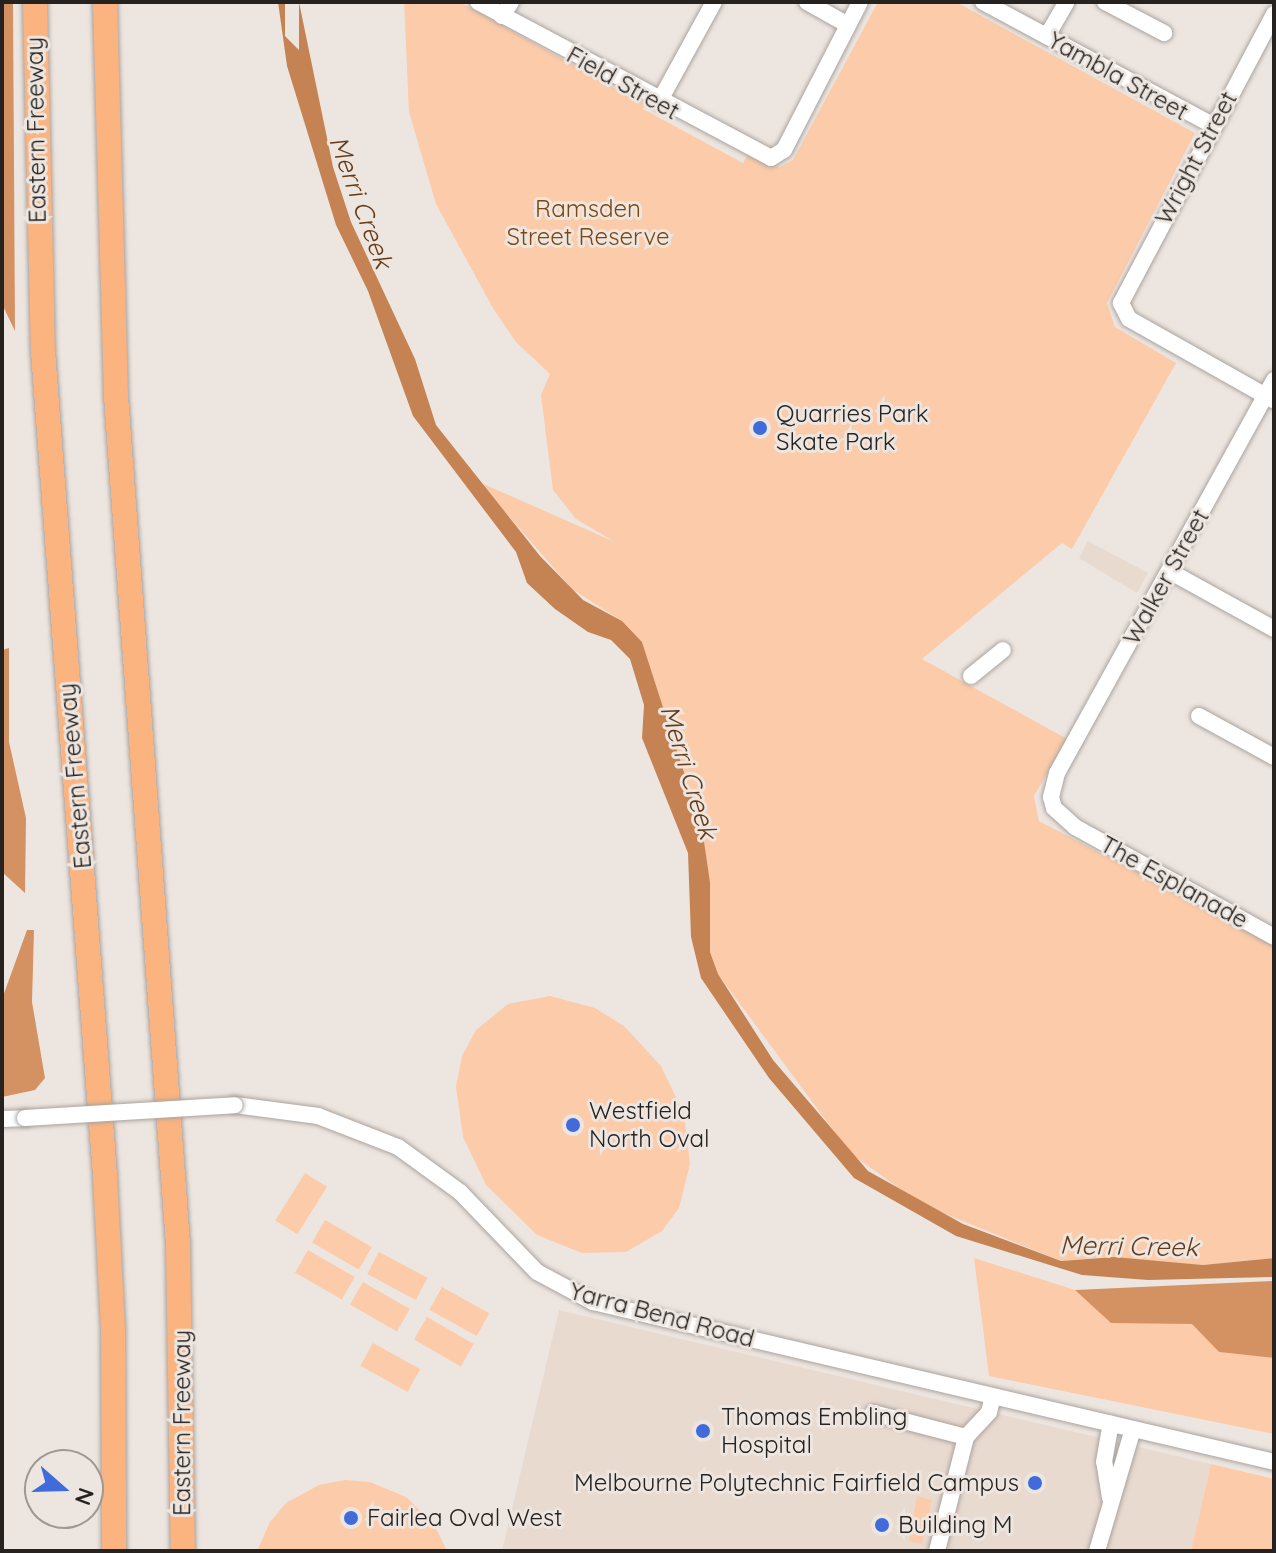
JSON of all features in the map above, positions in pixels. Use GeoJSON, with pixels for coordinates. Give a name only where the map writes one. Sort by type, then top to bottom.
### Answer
{"type":"FeatureCollection","features":[{"type":"Feature","properties":{"kind":"highway","name":"Eastern Freeway"},"geometry":{"type":"LineString","coordinates":[[35,2],[43,351],[108,1223],[114,1551]]}},
{"type":"Feature","properties":{"kind":"highway","name":"Eastern Freeway"},"geometry":{"type":"LineString","coordinates":[[105,2],[116,396],[178,1244],[183,1551]]}},
{"type":"Feature","properties":{"kind":"street","name":"Field Street"},"geometry":{"type":"LineString","coordinates":[[478,2],[506,9],[659,102],[771,158],[784,150],[848,25]]}},
{"type":"Feature","properties":{"kind":"street"},"geometry":{"type":"LineString","coordinates":[[659,102],[714,2]]}},
{"type":"Feature","properties":{"kind":"street"},"geometry":{"type":"LineString","coordinates":[[807,2],[848,25],[860,2]]}},
{"type":"Feature","properties":{"kind":"street","name":"Yambla Street"},"geometry":{"type":"LineString","coordinates":[[983,2],[1212,125]]}},
{"type":"Feature","properties":{"kind":"street"},"geometry":{"type":"LineString","coordinates":[[1047,36],[1067,2]]}},
{"type":"Feature","properties":{"kind":"street"},"geometry":{"type":"LineString","coordinates":[[1105,2],[1164,33]]}},
{"type":"Feature","properties":{"kind":"street","name":"Wright Street"},"geometry":{"type":"LineString","coordinates":[[1271,392],[1129,319],[1121,303],[1212,125],[1274,14]]}},
{"type":"Feature","properties":{"kind":"street","name":"Walker Street"},"geometry":{"type":"LineString","coordinates":[[1047,805],[1044,791],[1271,392]]}},
{"type":"Feature","properties":{"kind":"street"},"geometry":{"type":"LineString","coordinates":[[1169,571],[1274,629]]}},
{"type":"Feature","properties":{"kind":"street"},"geometry":{"type":"LineString","coordinates":[[971,676],[1003,650]]}},
{"type":"Feature","properties":{"kind":"street"},"geometry":{"type":"LineString","coordinates":[[1199,716],[1274,757]]}},
{"type":"Feature","properties":{"kind":"street","name":"The Esplanade"},"geometry":{"type":"LineString","coordinates":[[1047,805],[1052,819],[1075,827],[1274,937]]}},
{"type":"Feature","properties":{"kind":"street","name":"Yarra Bend Road"},"geometry":{"type":"LineString","coordinates":[[2,1119],[235,1105],[318,1116],[398,1147],[460,1192],[537,1272],[577,1296],[1274,1462]]}},
{"type":"Feature","properties":{"kind":"street"},"geometry":{"type":"LineString","coordinates":[[937,1551],[966,1437],[989,1412],[993,1396]]}},
{"type":"Feature","properties":{"kind":"street"},"geometry":{"type":"LineString","coordinates":[[873,1413],[966,1437]]}},
{"type":"Feature","properties":{"kind":"street"},"geometry":{"type":"LineString","coordinates":[[1111,1424],[1104,1462],[1111,1503]]}},
{"type":"Feature","properties":{"kind":"street"},"geometry":{"type":"LineString","coordinates":[[1097,1551],[1133,1429]]}},
{"type":"Feature","properties":{"kind":"shaded area"},"geometry":{"type":"Polygon","coordinates":[[[2,2],[13,2],[15,331],[2,304],[2,2]]]}},
{"type":"Feature","properties":{"kind":"shaded area"},"geometry":{"type":"Polygon","coordinates":[[[278,2],[285,2],[285,36],[299,50],[299,2],[333,167],[351,222],[415,359],[436,425],[540,556],[583,600],[622,621],[642,642],[702,828],[710,882],[710,952],[718,974],[773,1060],[868,1171],[963,1224],[1061,1261],[1114,1257],[1203,1265],[1274,1258],[1274,1277],[1148,1280],[1082,1275],[956,1236],[854,1178],[769,1078],[701,978],[691,937],[688,853],[642,738],[644,705],[630,659],[611,640],[588,632],[555,609],[527,583],[516,552],[413,416],[368,291],[336,225],[287,66],[278,2]]]}},
{"type":"Feature","properties":{"kind":"shaded area"},"geometry":{"type":"Polygon","coordinates":[[[1088,541],[1148,573],[1137,593],[1079,558],[1088,541]]]}},
{"type":"Feature","properties":{"kind":"shaded area"},"geometry":{"type":"Polygon","coordinates":[[[9,648],[9,742],[26,818],[25,893],[2,872],[2,650],[9,648]]]}},
{"type":"Feature","properties":{"kind":"shaded area"},"geometry":{"type":"Polygon","coordinates":[[[27,930],[34,930],[32,1002],[45,1078],[35,1090],[2,1097],[2,999],[27,930]]]}},
{"type":"Feature","properties":{"kind":"shaded area"},"geometry":{"type":"Polygon","coordinates":[[[1274,1281],[1274,1358],[1219,1352],[1192,1324],[1111,1323],[1075,1290],[1274,1281]]]}},
{"type":"Feature","properties":{"kind":"shaded area","name":"Thomas Embling Hospital"},"geometry":{"type":"Polygon","coordinates":[[[559,1310],[1211,1464],[1191,1551],[502,1551],[559,1310]]]}},
{"type":"Feature","properties":{"kind":"green space","name":"Ramsden Street Reserve"},"geometry":{"type":"Polygon","coordinates":[[[404,2],[460,2],[634,99],[647,101],[643,109],[743,163],[747,156],[780,167],[793,160],[878,2],[956,2],[1195,133],[1107,303],[1115,327],[1176,363],[1072,549],[1062,543],[922,659],[1067,739],[1034,796],[1039,821],[1274,944],[1274,1258],[1203,1265],[1105,1257],[1061,1261],[921,1204],[850,1153],[718,974],[710,952],[710,882],[702,828],[642,642],[622,621],[572,589],[479,482],[615,542],[576,519],[553,490],[541,395],[550,374],[516,342],[494,310],[436,204],[409,112],[404,2]]]}},
{"type":"Feature","properties":{"kind":"green space","name":"Westfield North Oval"},"geometry":{"type":"Polygon","coordinates":[[[550,996],[595,1008],[624,1026],[661,1066],[684,1114],[690,1164],[679,1208],[662,1231],[626,1252],[582,1253],[537,1235],[486,1185],[463,1137],[456,1087],[462,1056],[476,1030],[508,1004],[550,996]]]}},
{"type":"Feature","properties":{"kind":"green space"},"geometry":{"type":"Polygon","coordinates":[[[305,1173],[327,1187],[297,1234],[275,1220],[305,1173]]]}},
{"type":"Feature","properties":{"kind":"green space"},"geometry":{"type":"Polygon","coordinates":[[[325,1220],[372,1247],[359,1270],[312,1243],[325,1220]]]}},
{"type":"Feature","properties":{"kind":"green space"},"geometry":{"type":"Polygon","coordinates":[[[308,1250],[355,1277],[342,1300],[295,1273],[308,1250]]]}},
{"type":"Feature","properties":{"kind":"green space"},"geometry":{"type":"Polygon","coordinates":[[[379,1252],[428,1278],[416,1300],[367,1274],[379,1252]]]}},
{"type":"Feature","properties":{"kind":"green space"},"geometry":{"type":"Polygon","coordinates":[[[974,1258],[1075,1290],[1111,1322],[1192,1324],[1219,1352],[1274,1358],[1274,1434],[989,1376],[974,1258]]]}},
{"type":"Feature","properties":{"kind":"green space"},"geometry":{"type":"Polygon","coordinates":[[[363,1282],[410,1309],[397,1332],[350,1305],[363,1282]]]}},
{"type":"Feature","properties":{"kind":"green space"},"geometry":{"type":"Polygon","coordinates":[[[442,1287],[489,1313],[477,1336],[429,1310],[442,1287]]]}},
{"type":"Feature","properties":{"kind":"green space"},"geometry":{"type":"Polygon","coordinates":[[[427,1317],[474,1344],[461,1367],[414,1340],[427,1317]]]}},
{"type":"Feature","properties":{"kind":"green space"},"geometry":{"type":"Polygon","coordinates":[[[373,1343],[420,1369],[408,1392],[360,1366],[373,1343]]]}},
{"type":"Feature","properties":{"kind":"green space"},"geometry":{"type":"Polygon","coordinates":[[[1211,1464],[1274,1479],[1274,1551],[1191,1551],[1211,1464]]]}},
{"type":"Feature","properties":{"kind":"green space","name":"Fairlea Oval West"},"geometry":{"type":"Polygon","coordinates":[[[345,1480],[370,1482],[406,1497],[434,1524],[447,1551],[257,1551],[270,1522],[286,1503],[319,1485],[345,1480]]]}},
{"type":"Feature","properties":{"kind":"green space"},"geometry":{"type":"Polygon","coordinates":[[[917,1496],[932,1500],[922,1544],[909,1541],[917,1496]]]}},
{"type":"Feature","properties":{"kind":"place","name":"Quarries Park Skate Park"},"geometry":{"type":"Point","coordinates":[760,428]}},
{"type":"Feature","properties":{"kind":"place","name":"Westfield North Oval"},"geometry":{"type":"Point","coordinates":[573,1125]}},
{"type":"Feature","properties":{"kind":"place","name":"Thomas Embling Hospital"},"geometry":{"type":"Point","coordinates":[703,1431]}},
{"type":"Feature","properties":{"kind":"place","name":"Melbourne Polytechnic Fairfield Campus"},"geometry":{"type":"Point","coordinates":[1035,1483]}},
{"type":"Feature","properties":{"kind":"place","name":"Fairlea Oval West"},"geometry":{"type":"Point","coordinates":[351,1518]}},
{"type":"Feature","properties":{"kind":"place","name":"Building M"},"geometry":{"type":"Point","coordinates":[882,1525]}},
{"type":"Feature","properties":{"kind":"water label","name":"Merri Creek"},"geometry":{"type":"Point","coordinates":[361,202]}},
{"type":"Feature","properties":{"kind":"water label","name":"Merri Creek"},"geometry":{"type":"Point","coordinates":[689,772]}},
{"type":"Feature","properties":{"kind":"water label","name":"Merri Creek"},"geometry":{"type":"Point","coordinates":[1129,1246]}}]}
